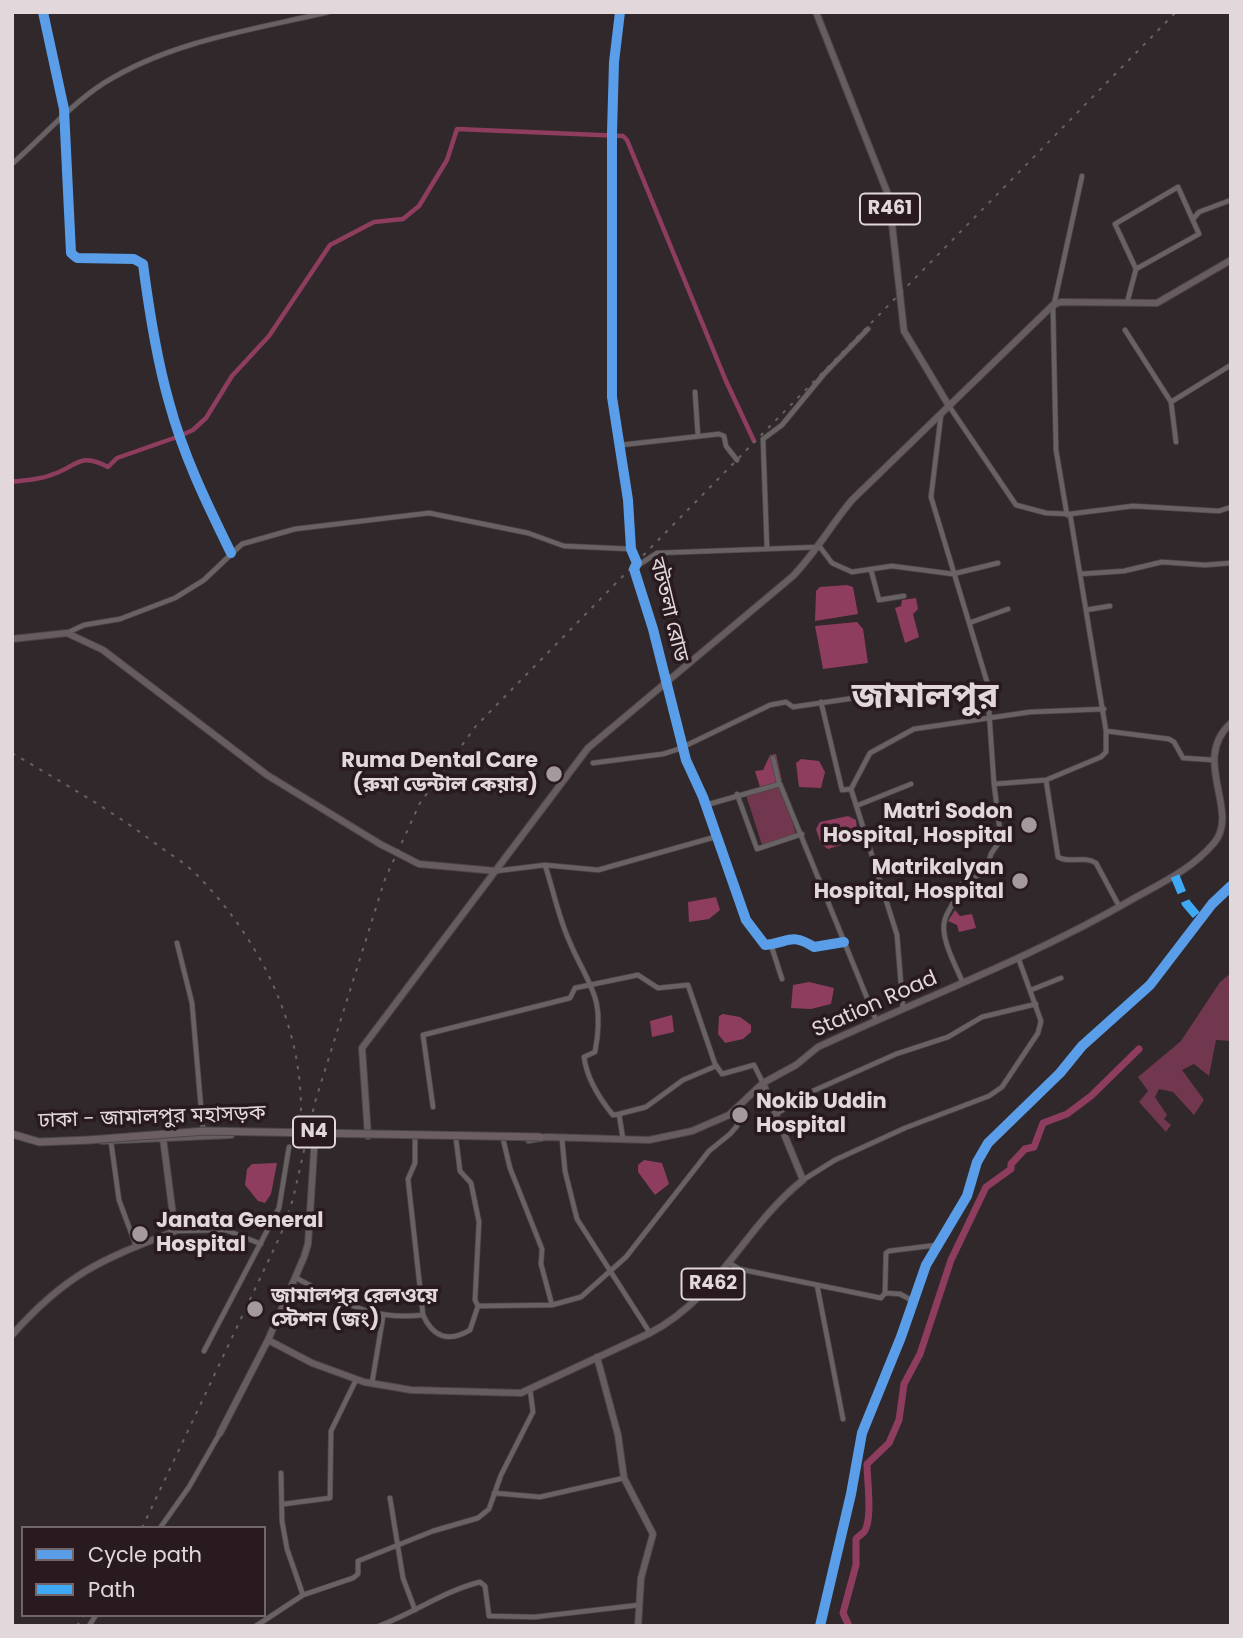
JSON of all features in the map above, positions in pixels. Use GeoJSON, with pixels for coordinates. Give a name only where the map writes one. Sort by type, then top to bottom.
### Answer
{"type":"FeatureCollection","features":[{"type":"Feature","properties":{"kind":"highway","name":"ঢাকা - জামালপুর মহাসড়ক"},"geometry":{"type":"LineString","coordinates":[[12,1134],[39,1142],[205,1131],[543,1137]]}},
{"type":"Feature","properties":{"kind":"main road","name":"R461"},"geometry":{"type":"LineString","coordinates":[[816,12],[889,197],[904,331],[949,406]]}},
{"type":"Feature","properties":{"kind":"main road"},"geometry":{"type":"LineString","coordinates":[[368,1136],[362,1048],[588,748],[793,576],[820,547],[829,528],[852,500],[1053,305],[1061,302],[1157,303],[1231,260]]}},
{"type":"Feature","properties":{"kind":"main road"},"geometry":{"type":"LineString","coordinates":[[12,639],[67,633],[103,650],[267,775],[394,852],[419,864],[496,871]]}},
{"type":"Feature","properties":{"kind":"main road"},"geometry":{"type":"LineString","coordinates":[[1214,760],[1215,747],[1231,723]]}},
{"type":"Feature","properties":{"kind":"main road","name":"Station Road"},"geometry":{"type":"LineString","coordinates":[[89,1140],[111,1142],[203,1135],[314,1135],[649,1140],[692,1131],[729,1115],[763,1083],[796,1065],[818,1047],[1019,960],[1183,872],[1217,840],[1222,822],[1214,760]]}},
{"type":"Feature","properties":{"kind":"main road"},"geometry":{"type":"LineString","coordinates":[[763,1083],[803,1180]]}},
{"type":"Feature","properties":{"kind":"main road"},"geometry":{"type":"LineString","coordinates":[[220,1433],[268,1340],[308,1244],[314,1135]]}},
{"type":"Feature","properties":{"kind":"main road"},"geometry":{"type":"LineString","coordinates":[[12,1335],[63,1284],[87,1267],[175,1231],[163,1138]]}},
{"type":"Feature","properties":{"kind":"main road","name":"R462"},"geometry":{"type":"LineString","coordinates":[[597,1357],[670,1322],[701,1298],[731,1264],[778,1202],[803,1180]]}},
{"type":"Feature","properties":{"kind":"main road"},"geometry":{"type":"LineString","coordinates":[[268,1340],[312,1363],[356,1380],[470,1393],[521,1393],[597,1357],[618,1435],[624,1478],[653,1534],[641,1578],[638,1626]]}},
{"type":"Feature","properties":{"kind":"street"},"geometry":{"type":"LineString","coordinates":[[43,12],[65,117],[71,253],[77,258],[141,261],[153,334],[181,439],[231,553]]}},
{"type":"Feature","properties":{"kind":"street"},"geometry":{"type":"LineString","coordinates":[[12,164],[101,84],[140,62],[193,44],[328,12]]}},
{"type":"Feature","properties":{"kind":"street","name":"বটতলা রোড"},"geometry":{"type":"LineString","coordinates":[[621,12],[614,62],[612,397],[621,444],[631,549],[636,563],[634,569],[653,629],[682,747],[746,920],[765,945],[771,945]]}},
{"type":"Feature","properties":{"kind":"street"},"geometry":{"type":"LineString","coordinates":[[994,784],[1046,780],[1101,757],[1106,752],[1104,709],[1056,450],[1053,305],[1082,176]]}},
{"type":"Feature","properties":{"kind":"street"},"geometry":{"type":"LineString","coordinates":[[1126,304],[1136,269],[1115,223],[1178,187],[1199,234],[1136,269]]}},
{"type":"Feature","properties":{"kind":"street"},"geometry":{"type":"LineString","coordinates":[[1190,211],[1199,212],[1231,200]]}},
{"type":"Feature","properties":{"kind":"street"},"geometry":{"type":"LineString","coordinates":[[1194,219],[1199,212]]}},
{"type":"Feature","properties":{"kind":"street"},"geometry":{"type":"LineString","coordinates":[[767,549],[763,439],[782,425],[824,374],[867,329]]}},
{"type":"Feature","properties":{"kind":"street"},"geometry":{"type":"LineString","coordinates":[[1125,330],[1171,402],[1176,442]]}},
{"type":"Feature","properties":{"kind":"street"},"geometry":{"type":"LineString","coordinates":[[1171,402],[1231,365]]}},
{"type":"Feature","properties":{"kind":"street"},"geometry":{"type":"LineString","coordinates":[[695,392],[698,436]]}},
{"type":"Feature","properties":{"kind":"street"},"geometry":{"type":"LineString","coordinates":[[949,406],[1016,505],[1068,514],[1133,506],[1219,512],[1231,507]]}},
{"type":"Feature","properties":{"kind":"street"},"geometry":{"type":"LineString","coordinates":[[941,415],[931,497],[987,682],[1000,846],[991,854],[985,873],[959,884],[956,901],[944,922],[950,951],[964,984]]}},
{"type":"Feature","properties":{"kind":"street"},"geometry":{"type":"LineString","coordinates":[[621,444],[724,436],[726,446],[737,460]]}},
{"type":"Feature","properties":{"kind":"street"},"geometry":{"type":"LineString","coordinates":[[67,633],[84,625],[120,619],[175,597],[204,580],[242,544],[295,529],[416,513],[449,515],[528,533],[564,546],[631,549]]}},
{"type":"Feature","properties":{"kind":"street"},"geometry":{"type":"LineString","coordinates":[[634,569],[657,552],[820,547],[838,566],[852,572],[892,566],[953,574],[998,563]]}},
{"type":"Feature","properties":{"kind":"street"},"geometry":{"type":"LineString","coordinates":[[1080,574],[1124,571],[1162,562],[1205,565],[1231,563]]}},
{"type":"Feature","properties":{"kind":"street"},"geometry":{"type":"LineString","coordinates":[[871,570],[879,600],[904,596]]}},
{"type":"Feature","properties":{"kind":"street"},"geometry":{"type":"LineString","coordinates":[[1086,610],[1110,606]]}},
{"type":"Feature","properties":{"kind":"street"},"geometry":{"type":"LineString","coordinates":[[969,623],[1008,609]]}},
{"type":"Feature","properties":{"kind":"street"},"geometry":{"type":"LineString","coordinates":[[593,763],[663,754],[770,705],[786,702],[793,707],[875,695]]}},
{"type":"Feature","properties":{"kind":"street"},"geometry":{"type":"LineString","coordinates":[[821,702],[842,790],[851,789]]}},
{"type":"Feature","properties":{"kind":"street"},"geometry":{"type":"LineString","coordinates":[[903,1009],[897,935],[851,789],[870,753],[914,729],[991,718],[1104,709]]}},
{"type":"Feature","properties":{"kind":"street"},"geometry":{"type":"LineString","coordinates":[[1106,731],[1169,739],[1174,742],[1183,758],[1214,760]]}},
{"type":"Feature","properties":{"kind":"street"},"geometry":{"type":"LineString","coordinates":[[773,758],[779,783],[876,1020]]}},
{"type":"Feature","properties":{"kind":"street"},"geometry":{"type":"LineString","coordinates":[[1046,780],[1058,857],[1063,860],[1091,859],[1096,863],[1119,907]]}},
{"type":"Feature","properties":{"kind":"street"},"geometry":{"type":"LineString","coordinates":[[705,805],[779,783]]}},
{"type":"Feature","properties":{"kind":"street"},"geometry":{"type":"LineString","coordinates":[[856,806],[911,784]]}},
{"type":"Feature","properties":{"kind":"street"},"geometry":{"type":"LineString","coordinates":[[737,794],[757,849],[802,834]]}},
{"type":"Feature","properties":{"kind":"street"},"geometry":{"type":"LineString","coordinates":[[496,871],[545,865],[598,870],[715,837]]}},
{"type":"Feature","properties":{"kind":"street"},"geometry":{"type":"LineString","coordinates":[[545,865],[569,941],[592,983],[600,1009],[595,1052],[584,1057],[586,1068],[602,1102],[613,1115],[646,1107],[683,1080],[703,1069],[716,1066]]}},
{"type":"Feature","properties":{"kind":"street"},"geometry":{"type":"LineString","coordinates":[[820,1626],[851,1494],[862,1433],[926,1265],[967,1196],[977,1162],[988,1143],[1060,1073],[1082,1046],[1150,985],[1212,904],[1231,886]]}},
{"type":"Feature","properties":{"kind":"street"},"geometry":{"type":"LineString","coordinates":[[782,979],[771,945],[793,937],[800,938],[814,947],[844,942]]}},
{"type":"Feature","properties":{"kind":"street"},"geometry":{"type":"LineString","coordinates":[[177,943],[192,1003],[203,1135]]}},
{"type":"Feature","properties":{"kind":"street"},"geometry":{"type":"LineString","coordinates":[[803,1180],[835,1160],[905,1128],[989,1096],[1002,1087],[1038,1033],[1041,1021],[1019,960]]}},
{"type":"Feature","properties":{"kind":"street"},"geometry":{"type":"LineString","coordinates":[[433,1107],[423,1035],[570,999],[575,988],[638,975],[658,988],[688,985],[716,1066],[722,1074],[754,1065],[763,1083]]}},
{"type":"Feature","properties":{"kind":"street"},"geometry":{"type":"LineString","coordinates":[[1031,990],[1061,978]]}},
{"type":"Feature","properties":{"kind":"street"},"geometry":{"type":"LineString","coordinates":[[776,1114],[813,1091],[896,1054],[948,1037],[982,1017],[1037,1004]]}},
{"type":"Feature","properties":{"kind":"street"},"geometry":{"type":"LineString","coordinates":[[478,1306],[552,1305],[581,1297],[611,1271],[640,1239],[709,1151],[730,1135],[737,1126],[738,1107]]}},
{"type":"Feature","properties":{"kind":"street"},"geometry":{"type":"LineString","coordinates":[[619,1114],[624,1140]]}},
{"type":"Feature","properties":{"kind":"street"},"geometry":{"type":"LineString","coordinates":[[415,1137],[415,1163],[408,1179],[423,1315],[437,1336],[463,1334],[472,1327],[478,1306],[475,1300],[479,1222],[471,1183],[460,1171],[456,1139]]}},
{"type":"Feature","properties":{"kind":"street"},"geometry":{"type":"LineString","coordinates":[[503,1139],[510,1168],[542,1249],[543,1275],[552,1305]]}},
{"type":"Feature","properties":{"kind":"street"},"geometry":{"type":"LineString","coordinates":[[562,1139],[565,1171],[577,1219],[650,1332]]}},
{"type":"Feature","properties":{"kind":"street"},"geometry":{"type":"LineString","coordinates":[[111,1142],[119,1200],[136,1246]]}},
{"type":"Feature","properties":{"kind":"street"},"geometry":{"type":"LineString","coordinates":[[204,1351],[279,1208],[289,1147]]}},
{"type":"Feature","properties":{"kind":"street"},"geometry":{"type":"LineString","coordinates":[[175,1231],[226,1230],[261,1244]]}},
{"type":"Feature","properties":{"kind":"street"},"geometry":{"type":"LineString","coordinates":[[731,1264],[739,1269],[881,1298],[885,1293],[889,1251],[937,1245]]}},
{"type":"Feature","properties":{"kind":"street"},"geometry":{"type":"LineString","coordinates":[[296,1278],[354,1307],[383,1317],[423,1315]]}},
{"type":"Feature","properties":{"kind":"street"},"geometry":{"type":"LineString","coordinates":[[817,1285],[843,1419]]}},
{"type":"Feature","properties":{"kind":"street"},"geometry":{"type":"LineString","coordinates":[[885,1293],[900,1294],[913,1301]]}},
{"type":"Feature","properties":{"kind":"street"},"geometry":{"type":"LineString","coordinates":[[372,1383],[383,1317]]}},
{"type":"Feature","properties":{"kind":"street"},"geometry":{"type":"LineString","coordinates":[[284,1504],[330,1498],[331,1431],[356,1380]]}},
{"type":"Feature","properties":{"kind":"street"},"geometry":{"type":"LineString","coordinates":[[256,1626],[303,1595],[353,1578],[358,1574],[358,1561],[478,1518],[489,1509],[533,1412],[530,1389]]}},
{"type":"Feature","properties":{"kind":"street"},"geometry":{"type":"LineString","coordinates":[[161,1526],[189,1487],[220,1433]]}},
{"type":"Feature","properties":{"kind":"street"},"geometry":{"type":"LineString","coordinates":[[281,1473],[284,1504],[282,1521],[287,1549],[303,1595]]}},
{"type":"Feature","properties":{"kind":"street"},"geometry":{"type":"LineString","coordinates":[[494,1493],[540,1497],[624,1478]]}},
{"type":"Feature","properties":{"kind":"street"},"geometry":{"type":"LineString","coordinates":[[390,1498],[403,1578],[415,1610]]}},
{"type":"Feature","properties":{"kind":"street"},"geometry":{"type":"LineString","coordinates":[[379,1626],[461,1587],[480,1582],[485,1586],[489,1616],[535,1617],[639,1605]]}},
{"type":"Feature","properties":{"kind":"shaded area"},"geometry":{"type":"Polygon","coordinates":[[[820,587],[853,587],[858,614],[815,621],[816,591],[820,587]]]}},
{"type":"Feature","properties":{"kind":"shaded area"},"geometry":{"type":"Polygon","coordinates":[[[916,598],[918,609],[913,614],[919,637],[905,643],[895,608],[901,606],[902,600],[916,598]]]}},
{"type":"Feature","properties":{"kind":"shaded area"},"geometry":{"type":"Polygon","coordinates":[[[857,622],[863,629],[868,663],[823,669],[815,626],[857,622]]]}},
{"type":"Feature","properties":{"kind":"shaded area"},"geometry":{"type":"Polygon","coordinates":[[[776,754],[782,781],[760,787],[755,771],[763,770],[770,755],[776,754]]]}},
{"type":"Feature","properties":{"kind":"shaded area"},"geometry":{"type":"Polygon","coordinates":[[[801,759],[819,761],[825,772],[821,788],[799,787],[796,763],[801,759]]]}},
{"type":"Feature","properties":{"kind":"shaded area"},"geometry":{"type":"Polygon","coordinates":[[[780,781],[796,834],[762,845],[745,792],[780,781]]]}},
{"type":"Feature","properties":{"kind":"shaded area"},"geometry":{"type":"Polygon","coordinates":[[[848,816],[856,820],[858,840],[828,849],[821,844],[816,829],[820,822],[848,816]]]}},
{"type":"Feature","properties":{"kind":"shaded area"},"geometry":{"type":"Polygon","coordinates":[[[716,897],[720,910],[709,919],[689,922],[688,902],[716,897]]]}},
{"type":"Feature","properties":{"kind":"shaded area"},"geometry":{"type":"Polygon","coordinates":[[[955,910],[960,916],[972,914],[976,928],[959,932],[957,925],[948,921],[955,910]]]}},
{"type":"Feature","properties":{"kind":"shaded area"},"geometry":{"type":"Polygon","coordinates":[[[1231,973],[1231,1041],[1216,1040],[1209,1076],[1194,1064],[1182,1070],[1204,1100],[1194,1115],[1173,1092],[1159,1089],[1155,1097],[1167,1115],[1164,1119],[1171,1125],[1166,1132],[1139,1102],[1148,1091],[1138,1077],[1181,1041],[1220,982],[1231,973]]]}},
{"type":"Feature","properties":{"kind":"shaded area"},"geometry":{"type":"Polygon","coordinates":[[[809,982],[834,988],[831,1004],[811,1009],[791,1008],[793,985],[809,982]]]}},
{"type":"Feature","properties":{"kind":"shaded area"},"geometry":{"type":"Polygon","coordinates":[[[723,1014],[740,1017],[751,1025],[751,1032],[743,1039],[725,1043],[718,1034],[719,1016],[723,1014]]]}},
{"type":"Feature","properties":{"kind":"shaded area"},"geometry":{"type":"Polygon","coordinates":[[[672,1015],[674,1032],[652,1037],[650,1021],[672,1015]]]}},
{"type":"Feature","properties":{"kind":"shaded area"},"geometry":{"type":"Polygon","coordinates":[[[644,1160],[662,1163],[669,1184],[655,1195],[638,1172],[638,1165],[644,1160]]]}},
{"type":"Feature","properties":{"kind":"shaded area"},"geometry":{"type":"Polygon","coordinates":[[[277,1163],[271,1194],[265,1203],[258,1201],[245,1185],[247,1169],[252,1164],[277,1163]]]}},
{"type":"Feature","properties":{"kind":"waterway"},"geometry":{"type":"LineString","coordinates":[[12,482],[46,477],[84,460],[108,467],[117,458],[193,430],[206,418],[232,376],[269,336],[330,245],[374,222],[403,219],[419,206],[447,160],[457,129],[623,136],[627,140],[726,381],[754,441]]}},
{"type":"Feature","properties":{"kind":"waterway"},"geometry":{"type":"LineString","coordinates":[[849,1626],[843,1613],[856,1565],[856,1539],[867,1526],[867,1464],[889,1443],[899,1420],[904,1384],[920,1354],[951,1260],[986,1187],[1011,1169],[1011,1164],[1025,1149],[1034,1147],[1043,1123],[1067,1114],[1091,1096],[1139,1049]]}},
{"type":"Feature","properties":{"kind":"railway"},"geometry":{"type":"LineString","coordinates":[[143,1526],[281,1234],[293,1199],[315,1102],[385,879],[420,803],[476,726],[1176,12]]}},
{"type":"Feature","properties":{"kind":"railway"},"geometry":{"type":"LineString","coordinates":[[12,753],[124,821],[194,872],[222,903],[263,965],[290,1032],[298,1068],[301,1104],[299,1141]]}},
{"type":"Feature","properties":{"kind":"railway"},"geometry":{"type":"LineString","coordinates":[[77,1626],[83,1617]]}},
{"type":"Feature","properties":{"kind":"marked path"},"geometry":{"type":"LineString","coordinates":[[1175,876],[1186,903],[1202,922]]}},
{"type":"Feature","properties":{"kind":"cycle path"},"geometry":{"type":"LineString","coordinates":[[43,12],[64,109],[71,253],[77,258],[134,259],[143,264],[157,351],[175,422],[196,479],[231,553]]}},
{"type":"Feature","properties":{"kind":"cycle path"},"geometry":{"type":"LineString","coordinates":[[620,12],[614,62],[612,133],[612,397],[628,500],[631,549],[637,563],[634,569],[653,629],[686,760],[703,797],[746,920],[765,945],[794,939],[814,947],[844,942]]}},
{"type":"Feature","properties":{"kind":"cycle path"},"geometry":{"type":"LineString","coordinates":[[820,1626],[851,1494],[862,1433],[901,1337],[926,1265],[967,1196],[977,1162],[988,1143],[1060,1073],[1082,1046],[1150,985],[1212,904],[1231,886]]}},
{"type":"Feature","properties":{"kind":"place","name":"Ruma Dental Care (রুমা ডেন্টাল কেয়ার)"},"geometry":{"type":"Point","coordinates":[554,774]}},
{"type":"Feature","properties":{"kind":"place","name":"Matri Sodon Hospital, Hospital"},"geometry":{"type":"Point","coordinates":[1029,825]}},
{"type":"Feature","properties":{"kind":"place","name":"Matrikalyan Hospital, Hospital"},"geometry":{"type":"Point","coordinates":[1020,881]}},
{"type":"Feature","properties":{"kind":"place","name":"Nokib Uddin Hospital"},"geometry":{"type":"Point","coordinates":[740,1115]}},
{"type":"Feature","properties":{"kind":"place","name":"Janata General Hospital"},"geometry":{"type":"Point","coordinates":[140,1234]}},
{"type":"Feature","properties":{"kind":"place","name":"জামালপুর রেলওয়ে স্টেশন (জং)"},"geometry":{"type":"Point","coordinates":[255,1309]}},
{"type":"Feature","properties":{"kind":"district","name":"জামালপুর"},"geometry":{"type":"Point","coordinates":[925,698]}}]}
